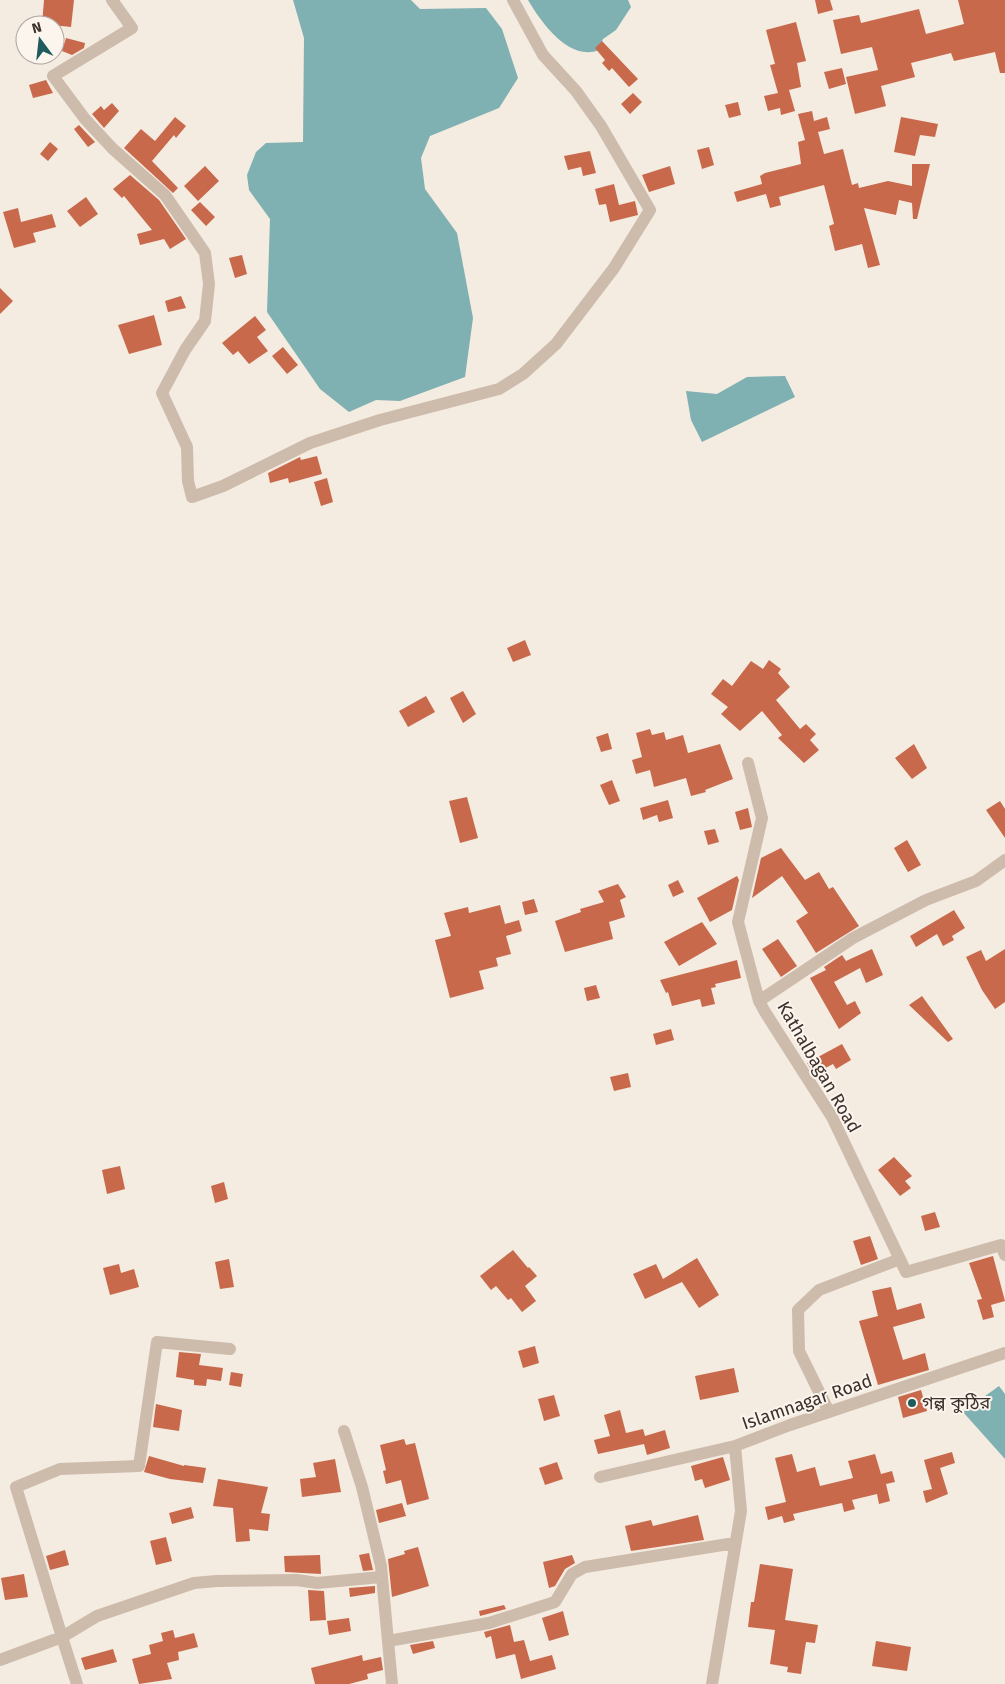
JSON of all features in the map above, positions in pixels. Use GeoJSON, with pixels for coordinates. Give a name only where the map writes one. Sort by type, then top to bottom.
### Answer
{"type":"FeatureCollection","features":[{"type":"Feature","properties":{"kind":"street"},"geometry":{"type":"LineString","coordinates":[[112,0],[132,28],[54,76],[85,119],[113,149],[165,195],[204,252],[209,284],[205,321],[185,350],[162,393],[186,447],[188,481],[192,497],[223,486],[310,443],[380,420],[499,389],[524,374],[556,344],[618,262],[650,210],[601,126],[576,91],[543,55],[514,0]]}},
{"type":"Feature","properties":{"kind":"street","name":"Kathalbagan Road"},"geometry":{"type":"LineString","coordinates":[[748,763],[762,818],[738,922],[760,1001],[832,1117],[900,1259]]}},
{"type":"Feature","properties":{"kind":"street"},"geometry":{"type":"LineString","coordinates":[[760,1001],[853,938],[926,900],[976,881],[1005,860]]}},
{"type":"Feature","properties":{"kind":"street"},"geometry":{"type":"LineString","coordinates":[[829,1412],[799,1352],[798,1310],[819,1290],[900,1259],[906,1272],[1001,1245],[1005,1256]]}},
{"type":"Feature","properties":{"kind":"street"},"geometry":{"type":"LineString","coordinates":[[77,1684],[16,1487],[60,1469],[139,1466],[157,1342],[230,1349]]}},
{"type":"Feature","properties":{"kind":"street","name":"Islamnagar Road"},"geometry":{"type":"LineString","coordinates":[[712,1684],[741,1511],[735,1446],[829,1412],[1005,1353]]}},
{"type":"Feature","properties":{"kind":"street"},"geometry":{"type":"LineString","coordinates":[[344,1431],[362,1487],[381,1566],[392,1684]]}},
{"type":"Feature","properties":{"kind":"street"},"geometry":{"type":"LineString","coordinates":[[600,1477],[735,1446]]}},
{"type":"Feature","properties":{"kind":"street"},"geometry":{"type":"LineString","coordinates":[[388,1641],[488,1623],[555,1602],[572,1574],[585,1567],[735,1543]]}},
{"type":"Feature","properties":{"kind":"street"},"geometry":{"type":"LineString","coordinates":[[0,1660],[62,1637],[97,1616],[194,1583],[297,1580],[317,1583],[381,1577]]}},
{"type":"Feature","properties":{"kind":"water"},"geometry":{"type":"Polygon","coordinates":[[[293,0],[411,0],[420,9],[486,8],[502,29],[518,78],[499,108],[430,136],[421,158],[425,189],[457,233],[473,318],[465,377],[400,401],[376,400],[349,412],[320,389],[267,312],[270,219],[249,190],[247,175],[256,152],[266,143],[303,142],[304,38],[293,0]]]}},
{"type":"Feature","properties":{"kind":"water"},"geometry":{"type":"Polygon","coordinates":[[[528,0],[628,0],[631,7],[616,30],[603,39],[599,50],[588,52],[577,50],[557,38],[540,19],[528,0]]]}},
{"type":"Feature","properties":{"kind":"water"},"geometry":{"type":"Polygon","coordinates":[[[785,376],[795,397],[702,442],[691,420],[686,391],[717,394],[747,377],[785,376]]]}},
{"type":"Feature","properties":{"kind":"water"},"geometry":{"type":"Polygon","coordinates":[[[999,1386],[1005,1394],[1005,1459],[963,1412],[999,1386]]]}},
{"type":"Feature","properties":{"kind":"building"},"geometry":{"type":"Polygon","coordinates":[[[44,0],[74,0],[71,27],[65,26],[65,15],[43,15],[44,0]]]}},
{"type":"Feature","properties":{"kind":"building"},"geometry":{"type":"Polygon","coordinates":[[[815,0],[830,0],[833,10],[818,14],[815,0]]]}},
{"type":"Feature","properties":{"kind":"building"},"geometry":{"type":"Polygon","coordinates":[[[958,0],[1005,0],[1005,73],[1000,73],[995,52],[954,61],[951,53],[911,63],[915,77],[881,86],[886,106],[855,114],[846,77],[878,70],[872,47],[841,54],[833,20],[859,15],[861,23],[919,9],[926,34],[964,24],[958,0]]]}},
{"type":"Feature","properties":{"kind":"building"},"geometry":{"type":"Polygon","coordinates":[[[796,22],[806,61],[797,63],[801,87],[789,90],[795,111],[781,115],[780,108],[768,111],[764,96],[778,93],[770,65],[775,64],[766,30],[796,22]]]}},
{"type":"Feature","properties":{"kind":"building"},"geometry":{"type":"Polygon","coordinates":[[[66,38],[85,43],[84,48],[72,55],[65,52],[66,38]]]}},
{"type":"Feature","properties":{"kind":"building"},"geometry":{"type":"Polygon","coordinates":[[[602,41],[638,79],[629,87],[612,68],[609,71],[602,63],[605,60],[595,48],[602,41]]]}},
{"type":"Feature","properties":{"kind":"building"},"geometry":{"type":"Polygon","coordinates":[[[842,68],[846,84],[829,89],[824,72],[842,68]]]}},
{"type":"Feature","properties":{"kind":"building"},"geometry":{"type":"Polygon","coordinates":[[[46,80],[53,93],[33,98],[29,85],[46,80]]]}},
{"type":"Feature","properties":{"kind":"building"},"geometry":{"type":"Polygon","coordinates":[[[633,93],[642,102],[630,114],[621,104],[633,93]]]}},
{"type":"Feature","properties":{"kind":"building"},"geometry":{"type":"Polygon","coordinates":[[[738,102],[741,115],[729,118],[725,105],[738,102]]]}},
{"type":"Feature","properties":{"kind":"building"},"geometry":{"type":"Polygon","coordinates":[[[112,103],[119,111],[104,128],[92,114],[101,106],[104,110],[112,103]]]}},
{"type":"Feature","properties":{"kind":"building"},"geometry":{"type":"Polygon","coordinates":[[[812,111],[814,121],[827,117],[830,129],[818,132],[824,154],[843,149],[852,185],[858,183],[859,188],[888,181],[912,186],[912,164],[930,164],[917,219],[913,219],[912,203],[899,200],[896,215],[864,208],[880,265],[868,268],[862,244],[835,251],[829,226],[834,224],[824,185],[779,197],[781,205],[770,208],[766,194],[737,202],[734,192],[762,184],[760,176],[765,173],[801,164],[798,142],[805,140],[798,114],[812,111]]]}},
{"type":"Feature","properties":{"kind":"building"},"geometry":{"type":"Polygon","coordinates":[[[175,117],[186,126],[176,138],[174,135],[152,161],[178,188],[173,193],[124,148],[141,129],[155,141],[175,117]]]}},
{"type":"Feature","properties":{"kind":"building"},"geometry":{"type":"Polygon","coordinates":[[[901,117],[938,124],[935,137],[920,135],[915,156],[894,152],[901,117]]]}},
{"type":"Feature","properties":{"kind":"building"},"geometry":{"type":"Polygon","coordinates":[[[79,125],[95,142],[88,147],[74,129],[79,125]]]}},
{"type":"Feature","properties":{"kind":"building"},"geometry":{"type":"Polygon","coordinates":[[[50,142],[58,149],[48,161],[40,154],[50,142]]]}},
{"type":"Feature","properties":{"kind":"building"},"geometry":{"type":"Polygon","coordinates":[[[709,147],[714,165],[702,169],[697,150],[709,147]]]}},
{"type":"Feature","properties":{"kind":"building"},"geometry":{"type":"Polygon","coordinates":[[[590,151],[596,173],[583,176],[581,167],[568,170],[564,156],[590,151]]]}},
{"type":"Feature","properties":{"kind":"building"},"geometry":{"type":"Polygon","coordinates":[[[205,166],[219,181],[198,201],[184,186],[205,166]]]}},
{"type":"Feature","properties":{"kind":"building"},"geometry":{"type":"Polygon","coordinates":[[[670,166],[675,184],[649,192],[642,175],[670,166]]]}},
{"type":"Feature","properties":{"kind":"building"},"geometry":{"type":"Polygon","coordinates":[[[130,175],[159,200],[186,239],[170,249],[164,239],[140,245],[137,234],[152,230],[124,196],[122,198],[113,189],[130,175]]]}},
{"type":"Feature","properties":{"kind":"building"},"geometry":{"type":"Polygon","coordinates":[[[614,184],[619,205],[635,201],[638,215],[610,222],[606,204],[599,205],[595,189],[614,184]]]}},
{"type":"Feature","properties":{"kind":"building"},"geometry":{"type":"Polygon","coordinates":[[[86,197],[98,214],[80,227],[67,211],[86,197]]]}},
{"type":"Feature","properties":{"kind":"building"},"geometry":{"type":"Polygon","coordinates":[[[200,202],[215,217],[206,226],[191,210],[200,202]]]}},
{"type":"Feature","properties":{"kind":"building"},"geometry":{"type":"Polygon","coordinates":[[[18,208],[21,222],[52,214],[56,227],[33,233],[36,242],[14,248],[3,212],[18,208]]]}},
{"type":"Feature","properties":{"kind":"building"},"geometry":{"type":"Polygon","coordinates":[[[242,255],[247,274],[235,278],[229,258],[242,255]]]}},
{"type":"Feature","properties":{"kind":"building"},"geometry":{"type":"Polygon","coordinates":[[[0,288],[13,301],[0,314],[0,288]]]}},
{"type":"Feature","properties":{"kind":"building"},"geometry":{"type":"Polygon","coordinates":[[[181,296],[186,308],[168,312],[165,301],[181,296]]]}},
{"type":"Feature","properties":{"kind":"building"},"geometry":{"type":"Polygon","coordinates":[[[154,315],[162,345],[129,354],[118,325],[154,315]]]}},
{"type":"Feature","properties":{"kind":"building"},"geometry":{"type":"Polygon","coordinates":[[[255,316],[266,330],[257,337],[268,351],[249,364],[238,351],[233,355],[222,343],[255,316]]]}},
{"type":"Feature","properties":{"kind":"building"},"geometry":{"type":"Polygon","coordinates":[[[283,347],[298,365],[287,374],[272,356],[283,347]]]}},
{"type":"Feature","properties":{"kind":"building"},"geometry":{"type":"Polygon","coordinates":[[[317,456],[322,474],[289,483],[288,478],[270,483],[268,473],[300,457],[301,460],[317,456]]]}},
{"type":"Feature","properties":{"kind":"building"},"geometry":{"type":"Polygon","coordinates":[[[327,478],[333,502],[321,506],[314,482],[327,478]]]}},
{"type":"Feature","properties":{"kind":"building"},"geometry":{"type":"Polygon","coordinates":[[[525,640],[531,655],[513,662],[507,648],[525,640]]]}},
{"type":"Feature","properties":{"kind":"building"},"geometry":{"type":"Polygon","coordinates":[[[769,660],[781,669],[778,673],[790,687],[776,700],[800,729],[806,724],[816,734],[810,740],[819,750],[804,763],[778,738],[782,735],[762,711],[740,731],[721,714],[728,707],[711,694],[723,679],[732,686],[751,661],[763,669],[769,660]]]}},
{"type":"Feature","properties":{"kind":"building"},"geometry":{"type":"Polygon","coordinates":[[[463,691],[476,714],[463,723],[450,698],[463,691]]]}},
{"type":"Feature","properties":{"kind":"building"},"geometry":{"type":"Polygon","coordinates":[[[426,696],[435,712],[408,727],[399,711],[426,696]]]}},
{"type":"Feature","properties":{"kind":"building"},"geometry":{"type":"Polygon","coordinates":[[[650,729],[652,735],[664,732],[666,740],[683,735],[688,753],[720,744],[733,779],[705,790],[706,792],[691,796],[686,778],[654,787],[650,770],[636,774],[632,760],[642,757],[636,733],[650,729]]]}},
{"type":"Feature","properties":{"kind":"building"},"geometry":{"type":"Polygon","coordinates":[[[608,733],[612,749],[601,752],[596,737],[608,733]]]}},
{"type":"Feature","properties":{"kind":"building"},"geometry":{"type":"Polygon","coordinates":[[[914,744],[927,768],[912,779],[895,758],[914,744]]]}},
{"type":"Feature","properties":{"kind":"building"},"geometry":{"type":"Polygon","coordinates":[[[612,780],[620,801],[609,805],[600,785],[612,780]]]}},
{"type":"Feature","properties":{"kind":"building"},"geometry":{"type":"Polygon","coordinates":[[[467,797],[478,838],[460,843],[449,801],[467,797]]]}},
{"type":"Feature","properties":{"kind":"building"},"geometry":{"type":"Polygon","coordinates":[[[668,800],[673,818],[659,822],[657,815],[643,820],[640,808],[668,800]]]}},
{"type":"Feature","properties":{"kind":"building"},"geometry":{"type":"Polygon","coordinates":[[[1000,801],[1005,809],[1005,838],[986,810],[1000,801]]]}},
{"type":"Feature","properties":{"kind":"building"},"geometry":{"type":"Polygon","coordinates":[[[748,808],[752,827],[740,830],[735,812],[748,808]]]}},
{"type":"Feature","properties":{"kind":"building"},"geometry":{"type":"Polygon","coordinates":[[[715,829],[719,842],[708,845],[704,831],[715,829]]]}},
{"type":"Feature","properties":{"kind":"building"},"geometry":{"type":"Polygon","coordinates":[[[907,840],[921,865],[908,872],[894,848],[907,840]]]}},
{"type":"Feature","properties":{"kind":"building"},"geometry":{"type":"Polygon","coordinates":[[[781,848],[805,880],[819,872],[829,889],[833,887],[859,926],[816,953],[796,921],[808,913],[782,876],[752,898],[761,858],[781,848]]]}},
{"type":"Feature","properties":{"kind":"building"},"geometry":{"type":"Polygon","coordinates":[[[737,876],[739,880],[732,910],[710,922],[697,898],[737,876]]]}},
{"type":"Feature","properties":{"kind":"building"},"geometry":{"type":"Polygon","coordinates":[[[678,880],[684,892],[673,897],[668,885],[678,880]]]}},
{"type":"Feature","properties":{"kind":"building"},"geometry":{"type":"Polygon","coordinates":[[[618,884],[626,897],[620,900],[625,917],[609,922],[613,939],[565,952],[555,921],[581,912],[580,909],[604,902],[598,891],[618,884]]]}},
{"type":"Feature","properties":{"kind":"building"},"geometry":{"type":"Polygon","coordinates":[[[534,899],[538,912],[525,915],[522,902],[534,899]]]}},
{"type":"Feature","properties":{"kind":"building"},"geometry":{"type":"Polygon","coordinates":[[[500,905],[505,924],[519,920],[522,931],[506,936],[511,954],[496,958],[498,966],[479,971],[484,989],[450,998],[435,940],[451,936],[444,913],[468,907],[469,913],[500,905]]]}},
{"type":"Feature","properties":{"kind":"building"},"geometry":{"type":"Polygon","coordinates":[[[954,910],[965,928],[952,936],[954,940],[943,946],[937,934],[916,947],[910,936],[954,910]]]}},
{"type":"Feature","properties":{"kind":"building"},"geometry":{"type":"Polygon","coordinates":[[[702,922],[717,944],[679,966],[664,942],[702,922]]]}},
{"type":"Feature","properties":{"kind":"building"},"geometry":{"type":"Polygon","coordinates":[[[778,939],[797,966],[781,977],[762,949],[778,939]]]}},
{"type":"Feature","properties":{"kind":"building"},"geometry":{"type":"Polygon","coordinates":[[[872,949],[883,975],[866,983],[860,968],[834,982],[847,1005],[855,1001],[861,1013],[839,1029],[810,978],[826,970],[824,967],[842,955],[846,961],[872,949]]]}},
{"type":"Feature","properties":{"kind":"building"},"geometry":{"type":"Polygon","coordinates":[[[1005,949],[1005,1002],[995,1009],[982,990],[966,957],[981,950],[986,961],[1005,949]]]}},
{"type":"Feature","properties":{"kind":"building"},"geometry":{"type":"Polygon","coordinates":[[[737,960],[741,978],[715,984],[716,987],[711,988],[715,1004],[702,1007],[700,999],[672,1006],[668,992],[666,993],[660,980],[737,960]]]}},
{"type":"Feature","properties":{"kind":"building"},"geometry":{"type":"Polygon","coordinates":[[[596,985],[600,998],[587,1001],[584,988],[596,985]]]}},
{"type":"Feature","properties":{"kind":"building"},"geometry":{"type":"Polygon","coordinates":[[[922,996],[953,1039],[948,1042],[909,1005],[922,996]]]}},
{"type":"Feature","properties":{"kind":"building"},"geometry":{"type":"Polygon","coordinates":[[[671,1029],[674,1040],[656,1045],[653,1034],[671,1029]]]}},
{"type":"Feature","properties":{"kind":"building"},"geometry":{"type":"Polygon","coordinates":[[[842,1044],[851,1060],[836,1069],[833,1064],[814,1074],[807,1063],[842,1044]]]}},
{"type":"Feature","properties":{"kind":"building"},"geometry":{"type":"Polygon","coordinates":[[[628,1073],[631,1087],[614,1091],[610,1077],[628,1073]]]}},
{"type":"Feature","properties":{"kind":"building"},"geometry":{"type":"Polygon","coordinates":[[[894,1157],[912,1176],[905,1181],[911,1188],[900,1196],[878,1170],[894,1157]]]}},
{"type":"Feature","properties":{"kind":"building"},"geometry":{"type":"Polygon","coordinates":[[[120,1166],[125,1189],[107,1194],[102,1170],[120,1166]]]}},
{"type":"Feature","properties":{"kind":"building"},"geometry":{"type":"Polygon","coordinates":[[[224,1182],[228,1199],[215,1203],[211,1186],[224,1182]]]}},
{"type":"Feature","properties":{"kind":"building"},"geometry":{"type":"Polygon","coordinates":[[[935,1212],[940,1227],[925,1231],[921,1216],[935,1212]]]}},
{"type":"Feature","properties":{"kind":"building"},"geometry":{"type":"Polygon","coordinates":[[[870,1236],[878,1259],[861,1265],[853,1241],[870,1236]]]}},
{"type":"Feature","properties":{"kind":"building"},"geometry":{"type":"Polygon","coordinates":[[[513,1250],[537,1276],[525,1286],[536,1301],[522,1312],[511,1298],[508,1300],[496,1286],[491,1290],[480,1276],[513,1250]]]}},
{"type":"Feature","properties":{"kind":"building"},"geometry":{"type":"Polygon","coordinates":[[[993,1256],[1005,1301],[991,1305],[994,1317],[983,1320],[977,1300],[982,1299],[969,1263],[993,1256]]]}},
{"type":"Feature","properties":{"kind":"building"},"geometry":{"type":"Polygon","coordinates":[[[697,1258],[719,1295],[699,1308],[682,1282],[645,1299],[633,1274],[656,1264],[663,1279],[697,1258]]]}},
{"type":"Feature","properties":{"kind":"building"},"geometry":{"type":"Polygon","coordinates":[[[229,1259],[234,1287],[220,1289],[215,1262],[229,1259]]]}},
{"type":"Feature","properties":{"kind":"building"},"geometry":{"type":"Polygon","coordinates":[[[119,1264],[121,1273],[134,1269],[139,1287],[110,1295],[103,1268],[119,1264]]]}},
{"type":"Feature","properties":{"kind":"building"},"geometry":{"type":"Polygon","coordinates":[[[891,1287],[897,1310],[921,1303],[925,1318],[893,1327],[903,1360],[925,1353],[929,1370],[878,1385],[859,1321],[878,1316],[872,1291],[891,1287]]]}},
{"type":"Feature","properties":{"kind":"building"},"geometry":{"type":"Polygon","coordinates":[[[535,1346],[539,1363],[523,1368],[518,1351],[535,1346]]]}},
{"type":"Feature","properties":{"kind":"building"},"geometry":{"type":"Polygon","coordinates":[[[179,1352],[201,1354],[199,1365],[223,1368],[221,1381],[207,1379],[206,1386],[194,1385],[194,1380],[176,1377],[179,1352]]]}},
{"type":"Feature","properties":{"kind":"building"},"geometry":{"type":"Polygon","coordinates":[[[734,1368],[739,1392],[700,1400],[695,1376],[734,1368]]]}},
{"type":"Feature","properties":{"kind":"building"},"geometry":{"type":"Polygon","coordinates":[[[231,1372],[243,1374],[241,1387],[229,1385],[231,1372]]]}},
{"type":"Feature","properties":{"kind":"building","name":"গল্প কুঠির"},"geometry":{"type":"Polygon","coordinates":[[[921,1390],[927,1411],[903,1418],[898,1397],[921,1390]]]}},
{"type":"Feature","properties":{"kind":"building"},"geometry":{"type":"Polygon","coordinates":[[[554,1395],[560,1416],[544,1421],[538,1399],[554,1395]]]}},
{"type":"Feature","properties":{"kind":"building"},"geometry":{"type":"Polygon","coordinates":[[[156,1404],[182,1410],[179,1431],[153,1427],[156,1404]]]}},
{"type":"Feature","properties":{"kind":"building"},"geometry":{"type":"Polygon","coordinates":[[[620,1410],[626,1433],[643,1429],[645,1436],[665,1430],[670,1448],[647,1455],[644,1444],[598,1454],[594,1440],[610,1436],[604,1415],[620,1410]]]}},
{"type":"Feature","properties":{"kind":"building"},"geometry":{"type":"Polygon","coordinates":[[[404,1439],[406,1445],[415,1443],[429,1499],[407,1505],[401,1480],[386,1484],[383,1471],[386,1470],[380,1445],[404,1439]]]}},
{"type":"Feature","properties":{"kind":"building"},"geometry":{"type":"Polygon","coordinates":[[[952,1452],[955,1463],[940,1468],[948,1494],[926,1503],[923,1491],[932,1489],[924,1460],[952,1452]]]}},
{"type":"Feature","properties":{"kind":"building"},"geometry":{"type":"Polygon","coordinates":[[[792,1454],[797,1472],[815,1467],[820,1486],[853,1478],[848,1461],[875,1454],[881,1474],[892,1471],[895,1482],[886,1484],[890,1501],[879,1504],[877,1494],[852,1500],[855,1509],[844,1512],[842,1503],[793,1514],[795,1520],[784,1523],[782,1516],[768,1520],[765,1507],[786,1502],[775,1458],[792,1454]]]}},
{"type":"Feature","properties":{"kind":"building"},"geometry":{"type":"Polygon","coordinates":[[[149,1456],[184,1466],[206,1468],[203,1483],[170,1479],[144,1472],[149,1456]]]}},
{"type":"Feature","properties":{"kind":"building"},"geometry":{"type":"Polygon","coordinates":[[[723,1457],[730,1480],[705,1488],[702,1479],[695,1481],[691,1466],[723,1457]]]}},
{"type":"Feature","properties":{"kind":"building"},"geometry":{"type":"Polygon","coordinates":[[[335,1459],[341,1492],[302,1497],[300,1479],[316,1477],[313,1463],[335,1459]]]}},
{"type":"Feature","properties":{"kind":"building"},"geometry":{"type":"Polygon","coordinates":[[[557,1462],[563,1479],[545,1485],[539,1468],[557,1462]]]}},
{"type":"Feature","properties":{"kind":"building"},"geometry":{"type":"Polygon","coordinates":[[[218,1479],[268,1487],[261,1513],[270,1514],[268,1531],[249,1529],[250,1541],[236,1542],[233,1508],[213,1506],[218,1479]]]}},
{"type":"Feature","properties":{"kind":"building"},"geometry":{"type":"Polygon","coordinates":[[[402,1503],[406,1516],[379,1523],[376,1510],[402,1503]]]}},
{"type":"Feature","properties":{"kind":"building"},"geometry":{"type":"Polygon","coordinates":[[[191,1507],[194,1518],[172,1524],[169,1513],[191,1507]]]}},
{"type":"Feature","properties":{"kind":"building"},"geometry":{"type":"Polygon","coordinates":[[[698,1515],[704,1540],[631,1551],[625,1526],[651,1520],[653,1526],[698,1515]]]}},
{"type":"Feature","properties":{"kind":"building"},"geometry":{"type":"Polygon","coordinates":[[[166,1537],[172,1561],[156,1565],[150,1541],[166,1537]]]}},
{"type":"Feature","properties":{"kind":"building"},"geometry":{"type":"Polygon","coordinates":[[[418,1547],[429,1586],[392,1597],[388,1559],[405,1554],[404,1551],[418,1547]]]}},
{"type":"Feature","properties":{"kind":"building"},"geometry":{"type":"Polygon","coordinates":[[[65,1550],[69,1565],[50,1570],[46,1556],[65,1550]]]}},
{"type":"Feature","properties":{"kind":"building"},"geometry":{"type":"Polygon","coordinates":[[[369,1553],[373,1570],[363,1571],[359,1555],[369,1553]]]}},
{"type":"Feature","properties":{"kind":"building"},"geometry":{"type":"Polygon","coordinates":[[[320,1555],[321,1574],[285,1572],[284,1556],[320,1555]]]}},
{"type":"Feature","properties":{"kind":"building"},"geometry":{"type":"Polygon","coordinates":[[[572,1555],[575,1563],[565,1569],[555,1586],[549,1588],[543,1562],[572,1555]]]}},
{"type":"Feature","properties":{"kind":"building"},"geometry":{"type":"Polygon","coordinates":[[[760,1564],[793,1569],[785,1620],[818,1625],[815,1643],[806,1642],[801,1674],[787,1672],[788,1667],[770,1664],[775,1630],[748,1627],[751,1602],[754,1602],[760,1564]]]}},
{"type":"Feature","properties":{"kind":"building"},"geometry":{"type":"Polygon","coordinates":[[[24,1574],[28,1597],[5,1600],[1,1578],[24,1574]]]}},
{"type":"Feature","properties":{"kind":"building"},"geometry":{"type":"Polygon","coordinates":[[[375,1586],[375,1593],[350,1597],[349,1588],[375,1586]]]}},
{"type":"Feature","properties":{"kind":"building"},"geometry":{"type":"Polygon","coordinates":[[[308,1590],[324,1591],[326,1620],[310,1621],[308,1590]]]}},
{"type":"Feature","properties":{"kind":"building"},"geometry":{"type":"Polygon","coordinates":[[[504,1605],[506,1609],[480,1616],[479,1611],[504,1605]]]}},
{"type":"Feature","properties":{"kind":"building"},"geometry":{"type":"Polygon","coordinates":[[[563,1611],[569,1635],[549,1641],[542,1618],[563,1611]]]}},
{"type":"Feature","properties":{"kind":"building"},"geometry":{"type":"Polygon","coordinates":[[[349,1618],[351,1631],[329,1635],[327,1621],[349,1618]]]}},
{"type":"Feature","properties":{"kind":"building"},"geometry":{"type":"Polygon","coordinates":[[[510,1625],[514,1642],[524,1640],[530,1661],[552,1655],[556,1669],[521,1679],[515,1654],[496,1659],[491,1636],[486,1638],[484,1632],[510,1625]]]}},
{"type":"Feature","properties":{"kind":"building"},"geometry":{"type":"Polygon","coordinates":[[[173,1630],[175,1638],[194,1633],[198,1647],[178,1652],[179,1660],[167,1663],[172,1679],[139,1684],[132,1659],[151,1654],[149,1645],[163,1641],[161,1633],[173,1630]]]}},
{"type":"Feature","properties":{"kind":"building"},"geometry":{"type":"Polygon","coordinates":[[[433,1641],[435,1648],[413,1654],[410,1645],[433,1641]]]}},
{"type":"Feature","properties":{"kind":"building"},"geometry":{"type":"Polygon","coordinates":[[[876,1641],[911,1647],[907,1671],[872,1666],[876,1641]]]}},
{"type":"Feature","properties":{"kind":"building"},"geometry":{"type":"Polygon","coordinates":[[[113,1649],[117,1662],[85,1670],[81,1658],[113,1649]]]}},
{"type":"Feature","properties":{"kind":"building"},"geometry":{"type":"Polygon","coordinates":[[[362,1655],[363,1661],[381,1657],[383,1670],[367,1674],[368,1679],[349,1684],[315,1684],[311,1668],[362,1655]]]}},
{"type":"Feature","properties":{"kind":"place","name":"গল্প কুঠির"},"geometry":{"type":"Point","coordinates":[912,1403]}}]}
